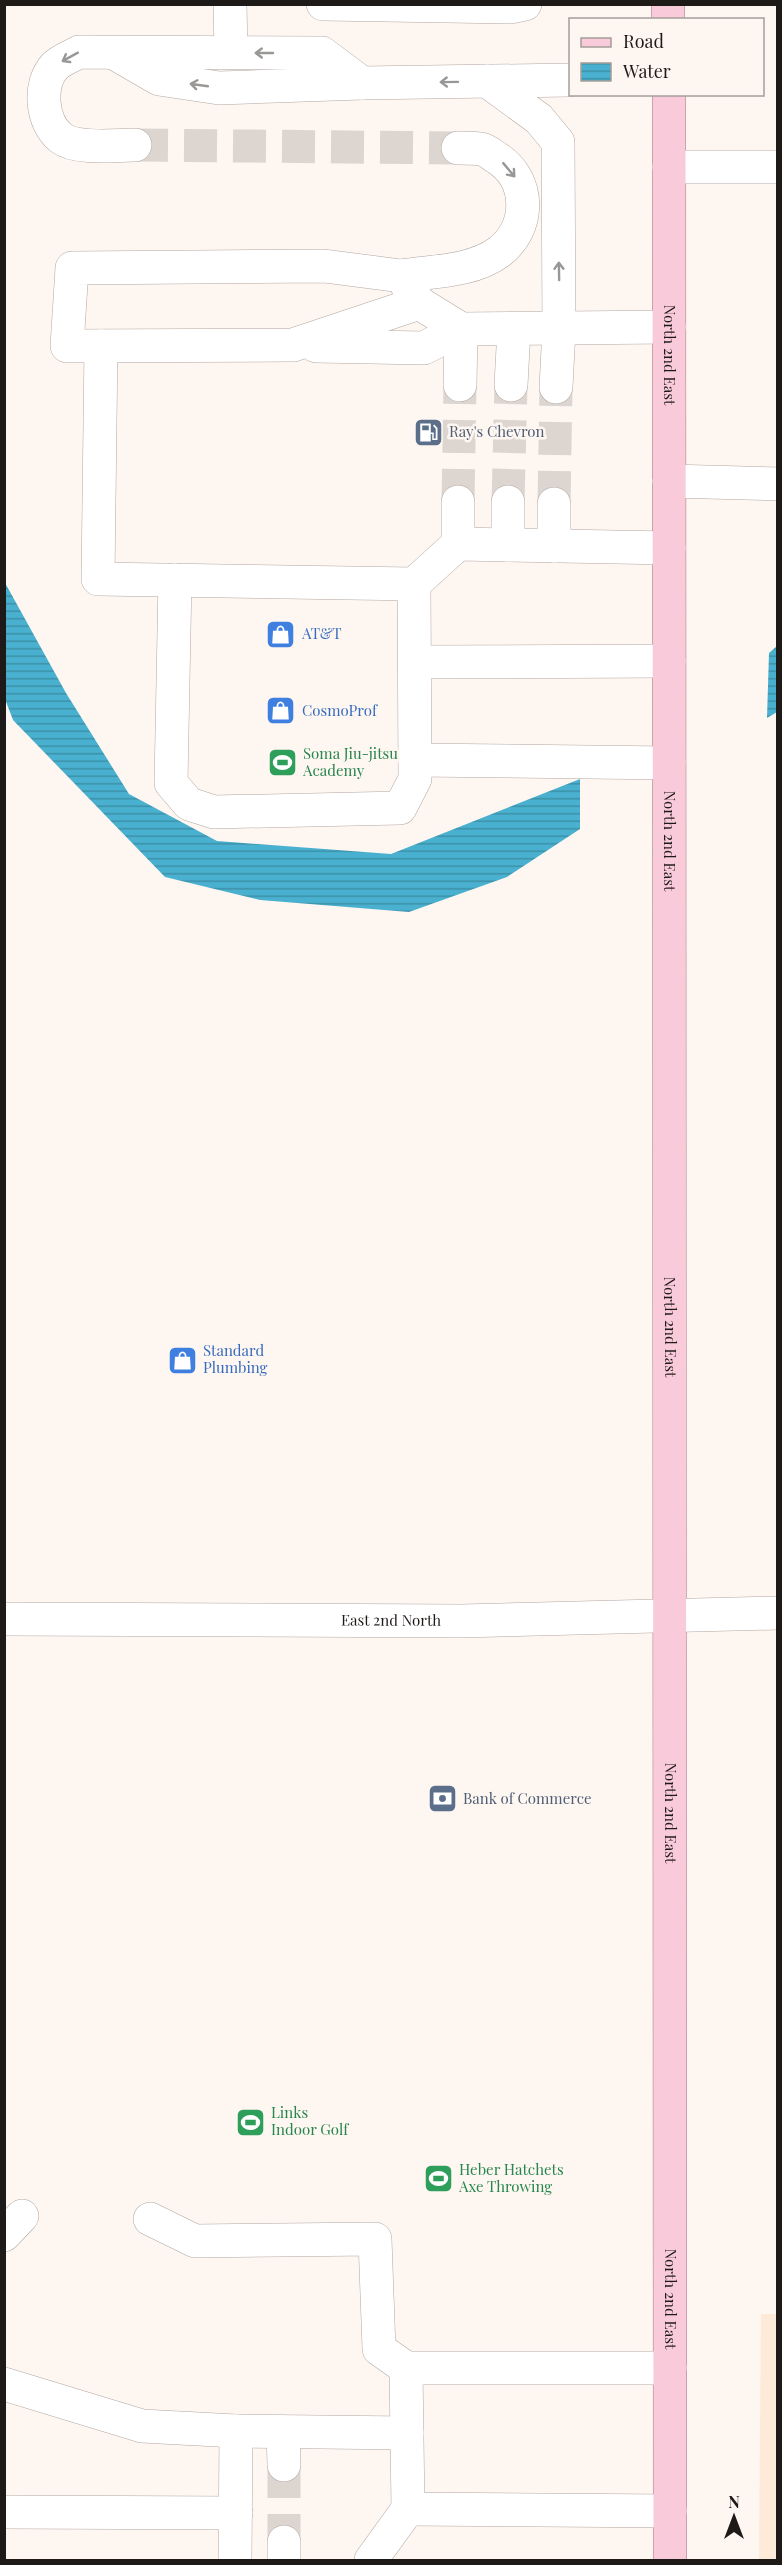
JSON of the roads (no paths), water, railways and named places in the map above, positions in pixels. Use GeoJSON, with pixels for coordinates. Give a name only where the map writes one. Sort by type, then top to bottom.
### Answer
{"type":"FeatureCollection","features":[{"type":"Feature","properties":{"kind":"main road","name":"North 2nd East"},"geometry":{"type":"LineString","coordinates":[[669,96],[670,2560]]}},
{"type":"Feature","properties":{"kind":"street"},"geometry":{"type":"LineString","coordinates":[[230,4],[231,52]]}},
{"type":"Feature","properties":{"kind":"street"},"geometry":{"type":"LineString","coordinates":[[323,4],[488,7],[525,4]]}},
{"type":"Feature","properties":{"kind":"street"},"geometry":{"type":"LineString","coordinates":[[135,144],[84,145],[62,138],[48,120],[43,87],[56,65],[79,52],[322,53],[362,83]]}},
{"type":"Feature","properties":{"kind":"street"},"geometry":{"type":"LineString","coordinates":[[112,52],[159,79],[219,88],[569,80]]}},
{"type":"Feature","properties":{"kind":"street"},"geometry":{"type":"LineString","coordinates":[[487,81],[538,119],[558,142],[560,329],[556,387]]}},
{"type":"Feature","properties":{"kind":"street"},"geometry":{"type":"LineString","coordinates":[[293,345],[410,289],[477,264],[500,251],[516,233],[524,208],[520,183],[504,163],[483,149],[458,148]]}},
{"type":"Feature","properties":{"kind":"street"},"geometry":{"type":"LineString","coordinates":[[669,167],[777,167]]}},
{"type":"Feature","properties":{"kind":"street"},"geometry":{"type":"LineString","coordinates":[[461,329],[410,289],[324,266],[72,268],[67,346],[293,345],[424,348],[461,329],[669,327]]}},
{"type":"Feature","properties":{"kind":"street"},"geometry":{"type":"LineString","coordinates":[[460,385],[461,329]]}},
{"type":"Feature","properties":{"kind":"street"},"geometry":{"type":"LineString","coordinates":[[511,385],[514,329]]}},
{"type":"Feature","properties":{"kind":"street"},"geometry":{"type":"LineString","coordinates":[[101,346],[98,579],[414,584],[458,544],[669,548]]}},
{"type":"Feature","properties":{"kind":"street"},"geometry":{"type":"LineString","coordinates":[[669,482],[777,484]]}},
{"type":"Feature","properties":{"kind":"street"},"geometry":{"type":"LineString","coordinates":[[458,502],[458,544]]}},
{"type":"Feature","properties":{"kind":"street"},"geometry":{"type":"LineString","coordinates":[[508,502],[508,545]]}},
{"type":"Feature","properties":{"kind":"street"},"geometry":{"type":"LineString","coordinates":[[554,504],[554,546]]}},
{"type":"Feature","properties":{"kind":"street"},"geometry":{"type":"LineString","coordinates":[[175,580],[171,783],[189,804],[214,812],[400,808],[415,779],[414,584]]}},
{"type":"Feature","properties":{"kind":"street"},"geometry":{"type":"LineString","coordinates":[[415,662],[669,661]]}},
{"type":"Feature","properties":{"kind":"street"},"geometry":{"type":"LineString","coordinates":[[415,760],[669,763]]}},
{"type":"Feature","properties":{"kind":"street","name":"East 2nd North"},"geometry":{"type":"LineString","coordinates":[[4,1619],[461,1621],[777,1613]]}},
{"type":"Feature","properties":{"kind":"street"},"geometry":{"type":"LineString","coordinates":[[150,2219],[195,2241],[375,2239],[379,2349],[406,2368],[670,2368]]}},
{"type":"Feature","properties":{"kind":"street"},"geometry":{"type":"LineString","coordinates":[[371,2560],[408,2509],[406,2368]]}},
{"type":"Feature","properties":{"kind":"street"},"geometry":{"type":"LineString","coordinates":[[4,2384],[142,2426],[236,2431],[407,2433]]}},
{"type":"Feature","properties":{"kind":"street"},"geometry":{"type":"LineString","coordinates":[[235,2560],[236,2431]]}},
{"type":"Feature","properties":{"kind":"street"},"geometry":{"type":"LineString","coordinates":[[283,2432],[284,2465]]}},
{"type":"Feature","properties":{"kind":"street"},"geometry":{"type":"LineString","coordinates":[[408,2509],[670,2511]]}},
{"type":"Feature","properties":{"kind":"street"},"geometry":{"type":"LineString","coordinates":[[4,2512],[236,2513]]}},
{"type":"Feature","properties":{"kind":"water"},"geometry":{"type":"Polygon","coordinates":[[[4,581],[66,693],[129,794],[217,841],[391,854],[580,779],[580,829],[507,877],[409,912],[260,900],[165,877],[13,720],[5,699],[4,581]]]}},
{"type":"Feature","properties":{"kind":"water"},"geometry":{"type":"Polygon","coordinates":[[[777,646],[777,712],[767,718],[769,653],[777,646]]]}},
{"type":"Feature","properties":{"kind":"tunnel"},"geometry":{"type":"LineString","coordinates":[[135,145],[458,148]]}},
{"type":"Feature","properties":{"kind":"tunnel"},"geometry":{"type":"LineString","coordinates":[[458,502],[460,385]]}},
{"type":"Feature","properties":{"kind":"tunnel"},"geometry":{"type":"LineString","coordinates":[[508,502],[511,385]]}},
{"type":"Feature","properties":{"kind":"tunnel"},"geometry":{"type":"LineString","coordinates":[[554,504],[556,387]]}},
{"type":"Feature","properties":{"kind":"tunnel"},"geometry":{"type":"LineString","coordinates":[[284,2465],[284,2542]]}},
{"type":"Feature","properties":{"kind":"place","name":"Ray's Chevron"},"geometry":{"type":"Point","coordinates":[428,432]}},
{"type":"Feature","properties":{"kind":"place","name":"AT&T"},"geometry":{"type":"Point","coordinates":[281,634]}},
{"type":"Feature","properties":{"kind":"place","name":"CosmoProf"},"geometry":{"type":"Point","coordinates":[281,711]}},
{"type":"Feature","properties":{"kind":"place","name":"Soma Jiu-jitsu Academy"},"geometry":{"type":"Point","coordinates":[282,763]}},
{"type":"Feature","properties":{"kind":"place","name":"Standard Plumbing"},"geometry":{"type":"Point","coordinates":[182,1360]}},
{"type":"Feature","properties":{"kind":"place","name":"Bank of Commerce"},"geometry":{"type":"Point","coordinates":[442,1799]}},
{"type":"Feature","properties":{"kind":"place","name":"Links Indoor Golf"},"geometry":{"type":"Point","coordinates":[250,2122]}},
{"type":"Feature","properties":{"kind":"place","name":"Heber Hatchets Axe Throwing"},"geometry":{"type":"Point","coordinates":[438,2179]}}]}
